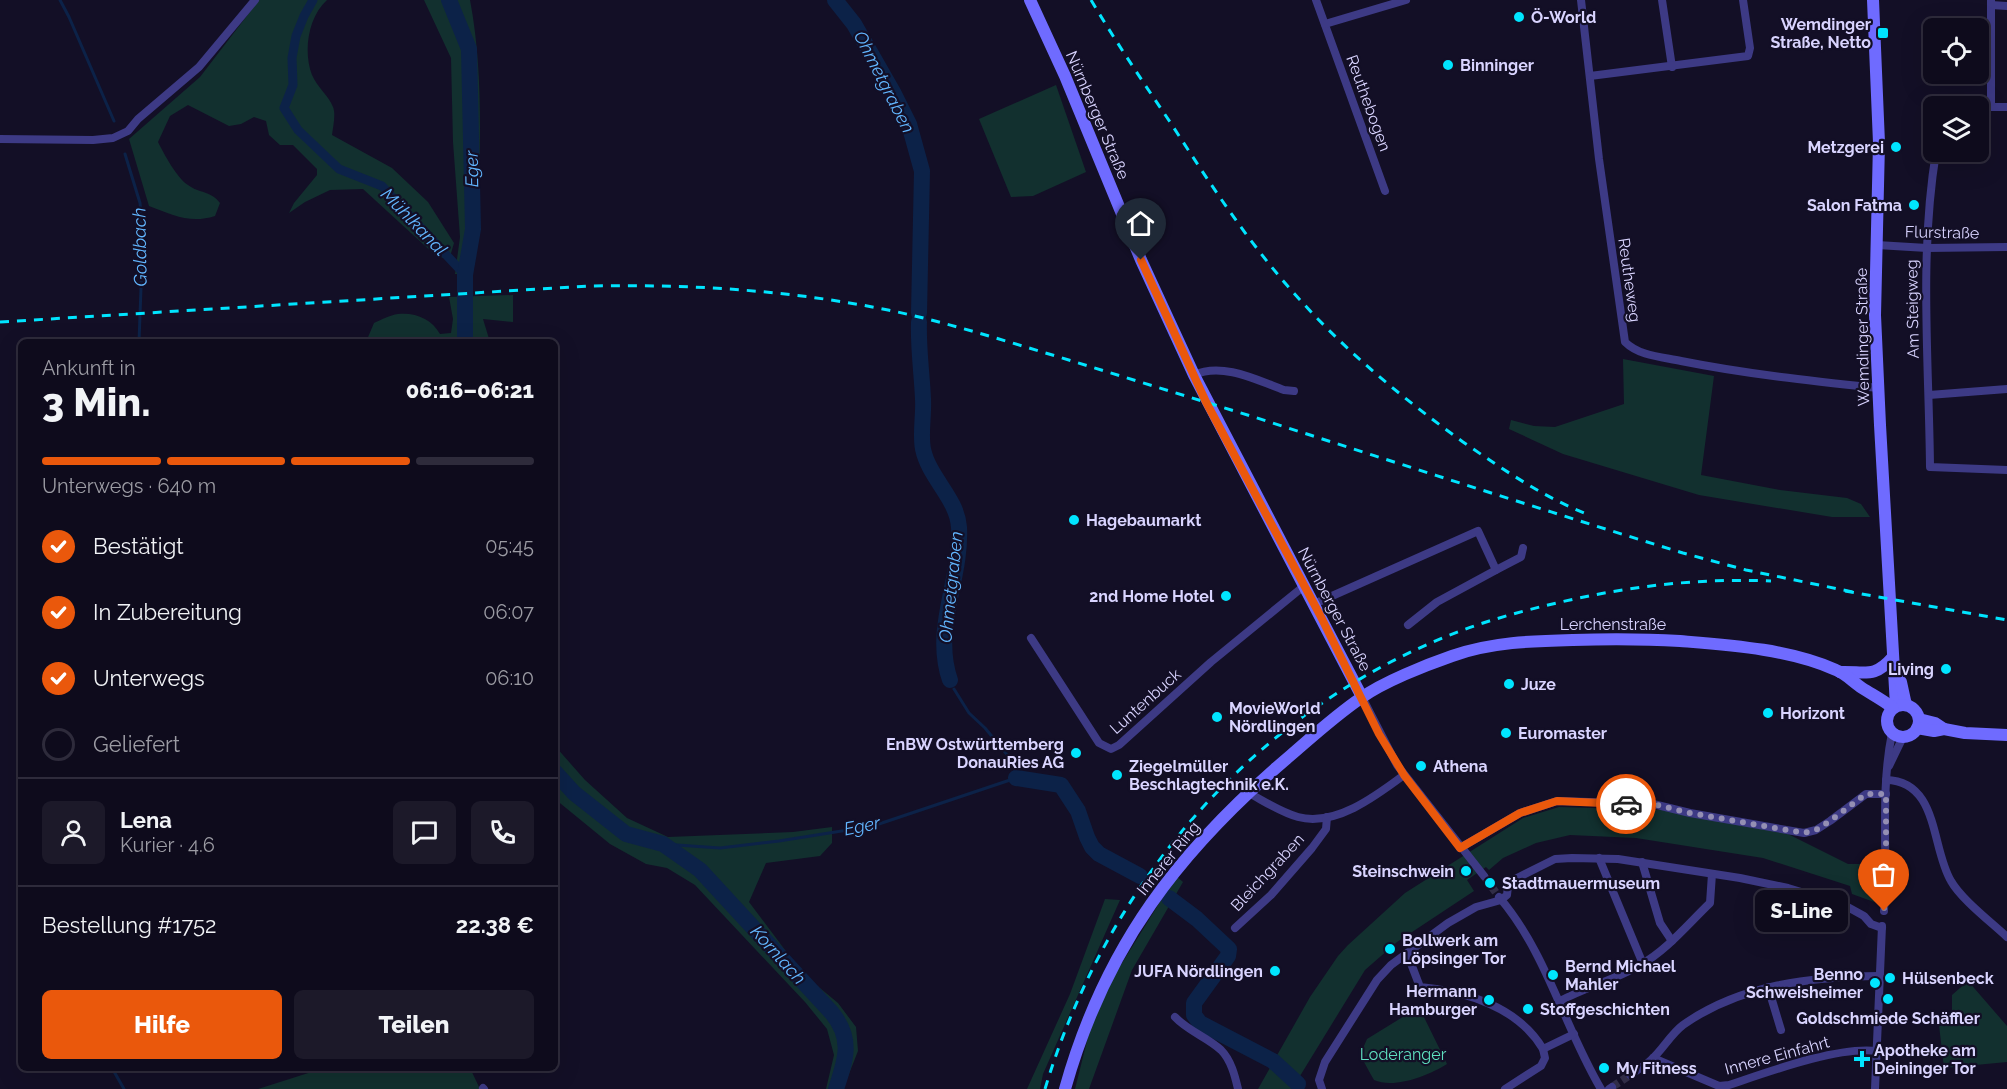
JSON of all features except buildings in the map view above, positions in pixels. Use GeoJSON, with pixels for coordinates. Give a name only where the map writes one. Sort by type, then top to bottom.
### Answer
{"type":"FeatureCollection","features":[{"type":"Feature","properties":{"kind":"main road","name":"Nürnberger Straße"},"geometry":{"type":"LineString","coordinates":[[1030,0],[1065,76],[1141,260],[1194,375],[1362,697]]}},
{"type":"Feature","properties":{"kind":"main road","name":"Wemdinger Straße"},"geometry":{"type":"LineString","coordinates":[[1873,0],[1879,143],[1875,315],[1893,657],[1895,674],[1901,682],[1896,709]]}},
{"type":"Feature","properties":{"kind":"main road","name":"Lerchenstraße"},"geometry":{"type":"LineString","coordinates":[[1362,697],[1417,669],[1454,655],[1508,644],[1538,641],[1657,639],[1755,649],[1797,658],[1840,672],[1896,709]]}},
{"type":"Feature","properties":{"kind":"main road"},"geometry":{"type":"LineString","coordinates":[[1840,672],[1854,671],[1863,674],[1876,672],[1893,657]]}},
{"type":"Feature","properties":{"kind":"main road","name":"Innerer Ring"},"geometry":{"type":"LineString","coordinates":[[1065,1089],[1083,1031],[1113,964],[1169,877],[1247,792],[1362,697]]}},
{"type":"Feature","properties":{"kind":"main road"},"geometry":{"type":"LineString","coordinates":[[1896,709],[1916,711],[1918,724],[1911,735],[1898,735],[1887,725],[1896,709]]}},
{"type":"Feature","properties":{"kind":"main road"},"geometry":{"type":"LineString","coordinates":[[1918,724],[1935,723],[1944,729],[1965,733],[2007,735]]}},
{"type":"Feature","properties":{"kind":"street"},"geometry":{"type":"LineString","coordinates":[[0,139],[93,140],[113,138],[128,131],[138,119],[199,67],[255,0]]}},
{"type":"Feature","properties":{"kind":"street","name":"Reuthebogen"},"geometry":{"type":"LineString","coordinates":[[1316,0],[1385,191]]}},
{"type":"Feature","properties":{"kind":"street"},"geometry":{"type":"LineString","coordinates":[[1325,24],[1406,0]]}},
{"type":"Feature","properties":{"kind":"street","name":"Reutheweg"},"geometry":{"type":"LineString","coordinates":[[1581,0],[1601,178],[1625,342],[1631,348],[1644,353],[1720,368],[1878,388]]}},
{"type":"Feature","properties":{"kind":"street"},"geometry":{"type":"LineString","coordinates":[[1662,0],[1672,67]]}},
{"type":"Feature","properties":{"kind":"street"},"geometry":{"type":"LineString","coordinates":[[1590,76],[1748,56],[1750,48],[1743,0]]}},
{"type":"Feature","properties":{"kind":"street"},"geometry":{"type":"LineString","coordinates":[[2007,6],[1991,3],[1990,106],[2007,106]]}},
{"type":"Feature","properties":{"kind":"street","name":"Am Steigweg"},"geometry":{"type":"LineString","coordinates":[[1935,162],[1927,248],[1926,324],[1930,467],[2007,470]]}},
{"type":"Feature","properties":{"kind":"street","name":"Flurstraße"},"geometry":{"type":"LineString","coordinates":[[1877,245],[1927,248],[2007,247]]}},
{"type":"Feature","properties":{"kind":"street"},"geometry":{"type":"LineString","coordinates":[[1194,375],[1213,369],[1294,391]]}},
{"type":"Feature","properties":{"kind":"street"},"geometry":{"type":"LineString","coordinates":[[1929,395],[2007,389]]}},
{"type":"Feature","properties":{"kind":"street"},"geometry":{"type":"LineString","coordinates":[[1314,604],[1478,531],[1496,570]]}},
{"type":"Feature","properties":{"kind":"street"},"geometry":{"type":"LineString","coordinates":[[1408,625],[1437,602],[1521,556],[1523,548]]}},
{"type":"Feature","properties":{"kind":"street","name":"Luntenbuck"},"geometry":{"type":"LineString","coordinates":[[1031,638],[1099,743],[1111,749],[1119,746],[1228,648],[1304,586]]}},
{"type":"Feature","properties":{"kind":"street","name":"Nürnberger Straße"},"geometry":{"type":"LineString","coordinates":[[1362,697],[1379,734],[1404,775],[1484,876]]}},
{"type":"Feature","properties":{"kind":"street"},"geometry":{"type":"LineString","coordinates":[[1884,911],[1886,780],[1898,735]]}},
{"type":"Feature","properties":{"kind":"street"},"geometry":{"type":"LineString","coordinates":[[1247,792],[1297,817],[1327,818],[1345,811],[1404,775]]}},
{"type":"Feature","properties":{"kind":"street"},"geometry":{"type":"LineString","coordinates":[[1886,780],[1904,782],[1920,797],[1934,826],[1951,883],[2007,937]]}},
{"type":"Feature","properties":{"kind":"street"},"geometry":{"type":"LineString","coordinates":[[1460,848],[1520,813],[1557,801],[1653,804],[1690,813],[1804,833],[1816,830],[1866,794],[1886,794]]}},
{"type":"Feature","properties":{"kind":"street","name":"Bleichgraben"},"geometry":{"type":"LineString","coordinates":[[1234,928],[1271,895],[1312,848],[1326,829],[1327,818]]}},
{"type":"Feature","properties":{"kind":"street"},"geometry":{"type":"LineString","coordinates":[[1599,858],[1643,964]]}},
{"type":"Feature","properties":{"kind":"street"},"geometry":{"type":"LineString","coordinates":[[1322,1089],[1319,1080],[1325,1062],[1377,980],[1391,965],[1448,923],[1476,907],[1507,895],[1508,886],[1517,878],[1540,866],[1555,859],[1599,858],[1642,862],[1748,880],[1816,896],[1844,905],[1864,916],[1871,924],[1882,927],[1875,1089]]}},
{"type":"Feature","properties":{"kind":"street"},"geometry":{"type":"LineString","coordinates":[[1642,862],[1660,923],[1671,941]]}},
{"type":"Feature","properties":{"kind":"street"},"geometry":{"type":"LineString","coordinates":[[1560,1001],[1582,989],[1643,964],[1671,941],[1710,903],[1712,874]]}},
{"type":"Feature","properties":{"kind":"street"},"geometry":{"type":"LineString","coordinates":[[1500,898],[1529,941],[1560,1001],[1578,1046],[1601,1089]]}},
{"type":"Feature","properties":{"kind":"street"},"geometry":{"type":"LineString","coordinates":[[1407,953],[1420,987],[1460,993],[1498,1008],[1520,1023],[1538,1040],[1545,1058],[1541,1066],[1505,1089]]}},
{"type":"Feature","properties":{"kind":"street"},"geometry":{"type":"LineString","coordinates":[[1630,1075],[1653,1058],[1682,1026],[1736,997],[1768,987],[1812,978],[1880,976]]}},
{"type":"Feature","properties":{"kind":"street"},"geometry":{"type":"LineString","coordinates":[[1768,987],[1781,1030]]}},
{"type":"Feature","properties":{"kind":"street"},"geometry":{"type":"LineString","coordinates":[[1175,1017],[1182,1025],[1221,1050],[1233,1073],[1238,1089]]}},
{"type":"Feature","properties":{"kind":"street"},"geometry":{"type":"LineString","coordinates":[[1543,1049],[1574,1034]]}},
{"type":"Feature","properties":{"kind":"street","name":"Innere Einfahrt"},"geometry":{"type":"LineString","coordinates":[[1653,1058],[1719,1086],[1826,1056],[1866,1050],[1877,1051]]}},
{"type":"Feature","properties":{"kind":"green space"},"geometry":{"type":"Polygon","coordinates":[[[259,0],[327,0],[315,16],[309,35],[308,56],[312,75],[334,110],[332,135],[392,168],[428,202],[454,243],[449,260],[435,255],[363,189],[330,190],[289,213],[294,203],[317,175],[317,169],[293,145],[280,145],[269,135],[266,121],[254,117],[241,124],[229,126],[188,105],[170,116],[158,142],[184,182],[212,196],[220,203],[215,216],[189,219],[149,206],[129,139],[200,77],[259,0]]]}},
{"type":"Feature","properties":{"kind":"green space"},"geometry":{"type":"Polygon","coordinates":[[[424,0],[470,0],[478,60],[480,120],[478,240],[472,251],[472,274],[455,274],[460,237],[453,142],[451,58],[424,0]]]}},
{"type":"Feature","properties":{"kind":"green space"},"geometry":{"type":"Polygon","coordinates":[[[1056,85],[1086,172],[1033,196],[1011,197],[979,119],[1056,85]]]}},
{"type":"Feature","properties":{"kind":"green space"},"geometry":{"type":"Polygon","coordinates":[[[513,295],[513,322],[483,319],[489,339],[367,339],[374,323],[398,314],[417,315],[432,324],[440,334],[451,333],[453,319],[449,297],[513,295]]]}},
{"type":"Feature","properties":{"kind":"green space"},"geometry":{"type":"Polygon","coordinates":[[[1623,359],[1714,376],[1701,475],[1780,490],[1847,498],[1861,504],[1870,517],[1832,517],[1699,495],[1563,454],[1509,429],[1511,420],[1534,426],[1555,427],[1624,404],[1623,359]]]}},
{"type":"Feature","properties":{"kind":"green space"},"geometry":{"type":"Polygon","coordinates":[[[558,749],[585,780],[627,818],[668,837],[793,832],[832,827],[832,843],[820,856],[766,863],[749,902],[803,974],[838,1003],[856,1027],[858,1051],[843,1089],[826,1089],[834,1055],[827,1029],[805,1002],[695,885],[667,868],[646,864],[610,844],[558,801],[558,749]]]}},
{"type":"Feature","properties":{"kind":"green space"},"geometry":{"type":"Polygon","coordinates":[[[1559,807],[1661,810],[1786,833],[1848,864],[1877,864],[1877,903],[1852,894],[1850,886],[1763,858],[1636,838],[1570,835],[1536,843],[1503,858],[1489,870],[1486,867],[1467,880],[1474,891],[1397,942],[1365,970],[1292,1089],[1258,1089],[1310,997],[1348,945],[1405,893],[1523,818],[1559,807]]]}},
{"type":"Feature","properties":{"kind":"green space"},"geometry":{"type":"Polygon","coordinates":[[[1176,876],[1183,882],[1132,970],[1089,1089],[1075,1089],[1090,1029],[1114,976],[1176,876]]]}},
{"type":"Feature","properties":{"kind":"green space"},"geometry":{"type":"Polygon","coordinates":[[[1105,899],[1120,900],[1043,1074],[1040,1089],[1027,1089],[1070,994],[1105,899]]]}},
{"type":"Feature","properties":{"kind":"green space"},"geometry":{"type":"Polygon","coordinates":[[[1968,981],[2007,1026],[2007,1062],[1944,1068],[1939,1025],[1952,1012],[1952,995],[1968,981]]]}},
{"type":"Feature","properties":{"kind":"green space","name":"Loderanger"},"geometry":{"type":"Polygon","coordinates":[[[1419,1007],[1447,1064],[1411,1080],[1391,1083],[1374,1080],[1360,1055],[1367,1039],[1419,1007]]]}},
{"type":"Feature","properties":{"kind":"green space"},"geometry":{"type":"Polygon","coordinates":[[[315,1071],[471,1071],[480,1089],[258,1089],[315,1071]]]}},
{"type":"Feature","properties":{"kind":"waterway","name":"Goldbach"},"geometry":{"type":"LineString","coordinates":[[60,0],[114,121]]}},
{"type":"Feature","properties":{"kind":"waterway","name":"Mühlkanal"},"geometry":{"type":"LineString","coordinates":[[313,0],[296,36],[292,58],[293,85],[284,108],[298,130],[339,169],[382,186],[465,275]]}},
{"type":"Feature","properties":{"kind":"waterway","name":"Eger"},"geometry":{"type":"LineString","coordinates":[[449,0],[469,49],[473,229],[465,275],[465,339]]}},
{"type":"Feature","properties":{"kind":"waterway","name":"Ohmetgraben"},"geometry":{"type":"LineString","coordinates":[[835,0],[854,24],[894,94],[909,124],[922,171],[919,313]]}},
{"type":"Feature","properties":{"kind":"waterway","name":"Goldbach"},"geometry":{"type":"LineString","coordinates":[[125,154],[140,203],[143,234],[139,339]]}},
{"type":"Feature","properties":{"kind":"waterway","name":"Ohmetgraben"},"geometry":{"type":"LineString","coordinates":[[919,322],[923,449],[931,469],[953,507],[959,527],[959,546],[944,641],[945,661],[950,680]]}},
{"type":"Feature","properties":{"kind":"waterway","name":"Eger"},"geometry":{"type":"LineString","coordinates":[[663,844],[720,848],[873,826],[1016,778],[1014,763],[985,728],[969,713],[954,689]]}},
{"type":"Feature","properties":{"kind":"waterway","name":"Kornlach"},"geometry":{"type":"LineString","coordinates":[[558,775],[574,793],[626,834],[663,844],[700,870],[832,1013],[843,1032],[846,1050],[836,1089]]}},
{"type":"Feature","properties":{"kind":"waterway","name":"Eger"},"geometry":{"type":"LineString","coordinates":[[1016,778],[1061,785],[1078,811],[1092,847],[1099,854],[1140,876]]}},
{"type":"Feature","properties":{"kind":"waterway","name":"Eger"},"geometry":{"type":"LineString","coordinates":[[1169,898],[1197,919],[1229,949],[1228,956],[1194,1003],[1194,1015],[1200,1023],[1273,1061],[1298,1084]]}},
{"type":"Feature","properties":{"kind":"waterway","name":"Goldbach"},"geometry":{"type":"LineString","coordinates":[[114,1071],[124,1089]]}},
{"type":"Feature","properties":{"kind":"tunnel"},"geometry":{"type":"LineString","coordinates":[[1484,876],[1499,897]]}},
{"type":"Feature","properties":{"kind":"tunnel"},"geometry":{"type":"LineString","coordinates":[[1612,1087],[1630,1075]]}},
{"type":"Feature","properties":{"kind":"railway"},"geometry":{"type":"LineString","coordinates":[[1091,0],[1232,215],[1283,281],[1320,322],[1379,376],[1463,442],[1540,491],[1589,515]]}},
{"type":"Feature","properties":{"kind":"railway"},"geometry":{"type":"LineString","coordinates":[[0,322],[588,286],[701,287],[776,293],[851,303],[931,320],[1059,357],[1683,553],[1746,570],[1853,592]]}},
{"type":"Feature","properties":{"kind":"railway"},"geometry":{"type":"LineString","coordinates":[[1045,1089],[1071,1017],[1104,948],[1143,883],[1189,822],[1242,768],[1300,719],[1364,677],[1433,642],[1496,619],[1561,602],[1665,584],[1771,581]]}},
{"type":"Feature","properties":{"kind":"railway"},"geometry":{"type":"LineString","coordinates":[[1845,591],[2007,620]]}},
{"type":"Feature","properties":{"kind":"way so far"},"geometry":{"type":"LineString","coordinates":[[1626,804],[1653,804],[1690,813],[1804,833],[1816,830],[1866,794],[1886,794],[1884,911]]}},
{"type":"Feature","properties":{"kind":"place","name":"Ö-World"},"geometry":{"type":"Point","coordinates":[1519,17]}},
{"type":"Feature","properties":{"kind":"place","name":"Wemdinger Straße, Netto"},"geometry":{"type":"Point","coordinates":[1883,33]}},
{"type":"Feature","properties":{"kind":"place","name":"Binninger"},"geometry":{"type":"Point","coordinates":[1448,65]}},
{"type":"Feature","properties":{"kind":"place","name":"Metzgerei"},"geometry":{"type":"Point","coordinates":[1896,147]}},
{"type":"Feature","properties":{"kind":"place","name":"Salon Fatma"},"geometry":{"type":"Point","coordinates":[1914,205]}},
{"type":"Feature","properties":{"kind":"place","name":"Hagebaumarkt"},"geometry":{"type":"Point","coordinates":[1074,520]}},
{"type":"Feature","properties":{"kind":"place","name":"2nd Home Hotel"},"geometry":{"type":"Point","coordinates":[1226,596]}},
{"type":"Feature","properties":{"kind":"place","name":"Living"},"geometry":{"type":"Point","coordinates":[1946,669]}},
{"type":"Feature","properties":{"kind":"place","name":"Juze"},"geometry":{"type":"Point","coordinates":[1509,684]}},
{"type":"Feature","properties":{"kind":"place","name":"Horizont"},"geometry":{"type":"Point","coordinates":[1768,713]}},
{"type":"Feature","properties":{"kind":"place","name":"MovieWorld Nördlingen"},"geometry":{"type":"Point","coordinates":[1217,717]}},
{"type":"Feature","properties":{"kind":"place","name":"Euromaster"},"geometry":{"type":"Point","coordinates":[1506,733]}},
{"type":"Feature","properties":{"kind":"place","name":"EnBW Ostwürttemberg DonauRies AG"},"geometry":{"type":"Point","coordinates":[1076,753]}},
{"type":"Feature","properties":{"kind":"place","name":"Athena"},"geometry":{"type":"Point","coordinates":[1421,766]}},
{"type":"Feature","properties":{"kind":"place","name":"Ziegelmüller Beschlagtechnik e.K."},"geometry":{"type":"Point","coordinates":[1117,775]}},
{"type":"Feature","properties":{"kind":"place","name":"Steinschwein"},"geometry":{"type":"Point","coordinates":[1466,871]}},
{"type":"Feature","properties":{"kind":"place","name":"Stadtmauermuseum"},"geometry":{"type":"Point","coordinates":[1490,883]}},
{"type":"Feature","properties":{"kind":"place","name":"S-Line"},"geometry":{"type":"Point","coordinates":[1884,911]}},
{"type":"Feature","properties":{"kind":"place","name":"Bollwerk am Löpsinger Tor"},"geometry":{"type":"Point","coordinates":[1390,949]}},
{"type":"Feature","properties":{"kind":"place","name":"JUFA Nördlingen"},"geometry":{"type":"Point","coordinates":[1275,971]}},
{"type":"Feature","properties":{"kind":"place","name":"Bernd Michael Mahler"},"geometry":{"type":"Point","coordinates":[1553,975]}},
{"type":"Feature","properties":{"kind":"place","name":"Hülsenbeck"},"geometry":{"type":"Point","coordinates":[1890,978]}},
{"type":"Feature","properties":{"kind":"place","name":"Benno Schweisheimer"},"geometry":{"type":"Point","coordinates":[1875,983]}},
{"type":"Feature","properties":{"kind":"place","name":"Goldschmiede Schäffler"},"geometry":{"type":"Point","coordinates":[1888,999]}},
{"type":"Feature","properties":{"kind":"place","name":"Hermann Hamburger"},"geometry":{"type":"Point","coordinates":[1489,1000]}},
{"type":"Feature","properties":{"kind":"place","name":"Stoffgeschichten"},"geometry":{"type":"Point","coordinates":[1528,1009]}},
{"type":"Feature","properties":{"kind":"place","name":"Apotheke am Deininger Tor"},"geometry":{"type":"Point","coordinates":[1862,1059]}},
{"type":"Feature","properties":{"kind":"place","name":"My Fitness"},"geometry":{"type":"Point","coordinates":[1604,1068]}},
{"type":"Feature","properties":{"kind":"route"},"geometry":{"type":"LineString","coordinates":[[1141,260],[1206,402],[1274,526],[1379,734],[1396,765],[1460,848],[1520,813],[1557,801],[1626,804]]}}]}
